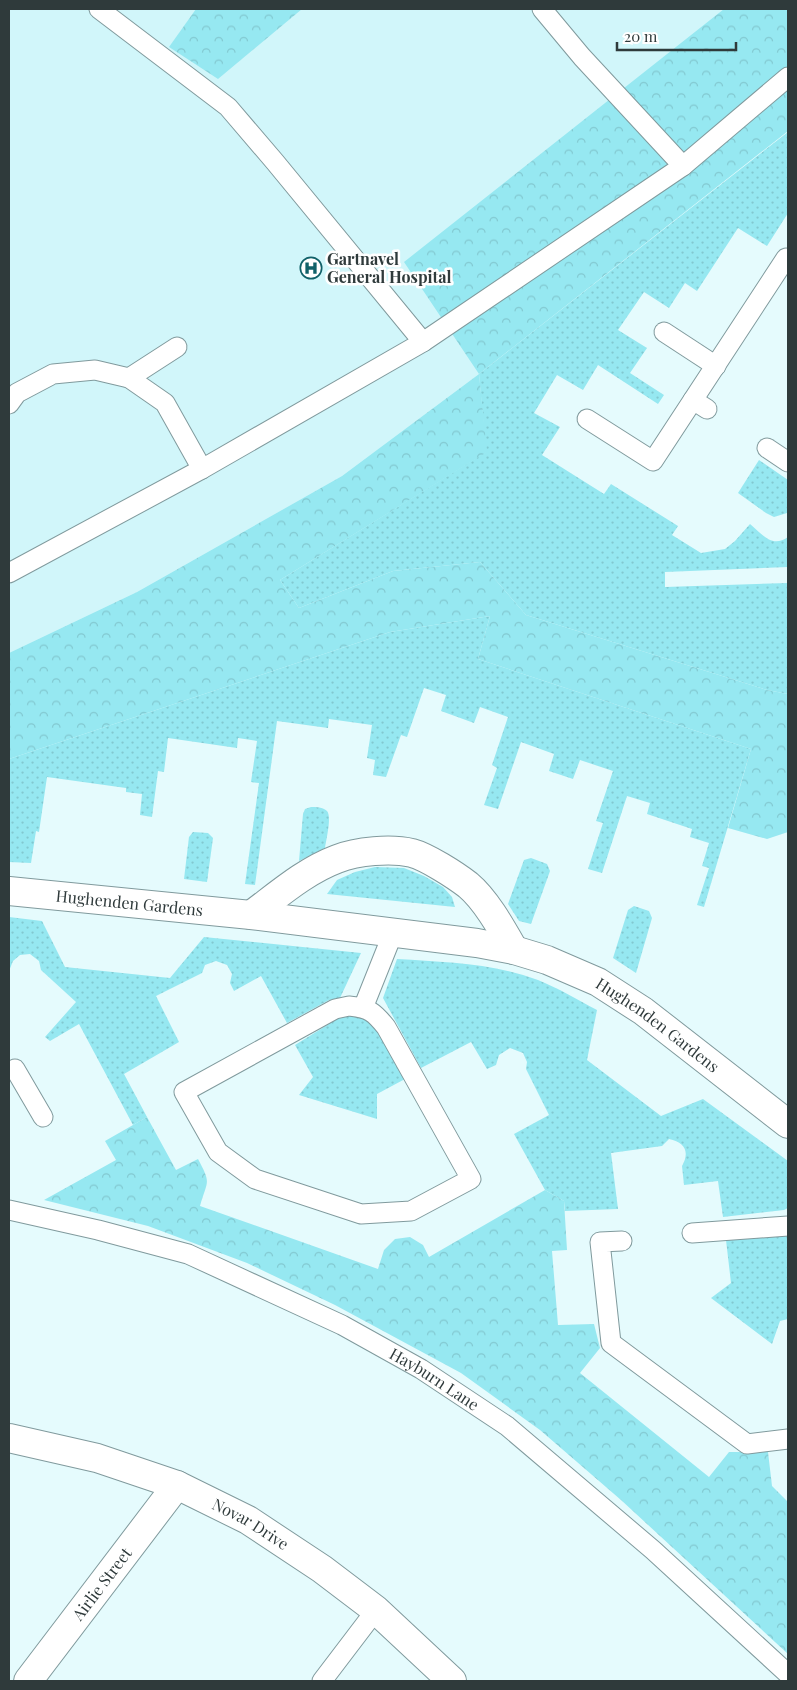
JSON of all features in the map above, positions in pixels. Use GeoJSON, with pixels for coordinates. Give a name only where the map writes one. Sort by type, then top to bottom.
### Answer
{"type":"FeatureCollection","features":[{"type":"Feature","properties":{"kind":"street"},"geometry":{"type":"LineString","coordinates":[[251,914],[302,877],[337,859],[371,851],[412,853],[444,869],[469,886],[494,917],[514,950]]}},
{"type":"Feature","properties":{"kind":"street","name":"Hughenden Gardens"},"geometry":{"type":"LineString","coordinates":[[9,891],[251,914],[477,943],[514,950],[546,960],[598,982],[644,1011],[788,1124]]}},
{"type":"Feature","properties":{"kind":"street","name":"Novar Drive"},"geometry":{"type":"LineString","coordinates":[[9,1438],[97,1458],[176,1485],[248,1520],[322,1569],[376,1610],[452,1681]]}},
{"type":"Feature","properties":{"kind":"street","name":"Airlie Street"},"geometry":{"type":"LineString","coordinates":[[28,1681],[176,1485]]}},
{"type":"Feature","properties":{"kind":"lane"},"geometry":{"type":"LineString","coordinates":[[99,9],[228,108],[275,162],[423,342]]}},
{"type":"Feature","properties":{"kind":"lane"},"geometry":{"type":"LineString","coordinates":[[542,9],[582,57],[683,166]]}},
{"type":"Feature","properties":{"kind":"lane"},"geometry":{"type":"LineString","coordinates":[[9,573],[202,469],[423,342],[683,166],[788,77]]}},
{"type":"Feature","properties":{"kind":"lane"},"geometry":{"type":"LineString","coordinates":[[586,419],[653,461],[700,405],[716,366],[788,257]]}},
{"type":"Feature","properties":{"kind":"lane"},"geometry":{"type":"LineString","coordinates":[[664,332],[716,366]]}},
{"type":"Feature","properties":{"kind":"lane"},"geometry":{"type":"LineString","coordinates":[[129,378],[177,347]]}},
{"type":"Feature","properties":{"kind":"lane"},"geometry":{"type":"LineString","coordinates":[[9,404],[16,393],[52,374],[95,370],[129,378],[165,403],[202,469]]}},
{"type":"Feature","properties":{"kind":"lane"},"geometry":{"type":"LineString","coordinates":[[767,448],[788,462]]}},
{"type":"Feature","properties":{"kind":"lane"},"geometry":{"type":"LineString","coordinates":[[363,1008],[393,933]]}},
{"type":"Feature","properties":{"kind":"lane"},"geometry":{"type":"LineString","coordinates":[[349,1006],[363,1008],[375,1013],[386,1027],[471,1179],[411,1210],[361,1214],[255,1180],[218,1152],[184,1092],[335,1009],[349,1006]]}},
{"type":"Feature","properties":{"kind":"lane"},"geometry":{"type":"LineString","coordinates":[[15,1069],[43,1117]]}},
{"type":"Feature","properties":{"kind":"lane","name":"Hayburn Lane"},"geometry":{"type":"LineString","coordinates":[[9,1210],[98,1230],[188,1254],[342,1325],[421,1369],[508,1426],[653,1550],[788,1674]]}},
{"type":"Feature","properties":{"kind":"lane"},"geometry":{"type":"LineString","coordinates":[[692,1233],[788,1226]]}},
{"type":"Feature","properties":{"kind":"lane"},"geometry":{"type":"LineString","coordinates":[[622,1241],[600,1242],[611,1343],[747,1444],[788,1439]]}},
{"type":"Feature","properties":{"kind":"lane"},"geometry":{"type":"LineString","coordinates":[[322,1681],[376,1610]]}},
{"type":"Feature","properties":{"kind":"shaded area","name":"Gartnavel General Hospital"},"geometry":{"type":"Polygon","coordinates":[[[9,9],[788,9],[788,131],[479,374],[342,476],[137,592],[9,653],[9,9]]]}},
{"type":"Feature","properties":{"kind":"green space"},"geometry":{"type":"Polygon","coordinates":[[[196,9],[302,9],[218,79],[169,47],[196,9]]]}},
{"type":"Feature","properties":{"kind":"green space"},"geometry":{"type":"Polygon","coordinates":[[[724,9],[788,9],[788,131],[479,374],[404,262],[724,9]]]}},
{"type":"Feature","properties":{"kind":"green space"},"geometry":{"type":"Polygon","coordinates":[[[788,132],[788,213],[767,246],[738,228],[697,291],[685,283],[669,308],[644,292],[618,330],[647,348],[630,373],[664,395],[658,404],[598,365],[583,390],[557,375],[534,413],[560,427],[542,455],[604,494],[611,484],[678,526],[672,535],[701,553],[725,549],[750,524],[772,541],[788,537],[788,567],[665,572],[665,587],[788,583],[788,694],[767,690],[526,615],[480,562],[393,571],[299,608],[280,580],[486,452],[479,374],[788,132]]]}},
{"type":"Feature","properties":{"kind":"green space"},"geometry":{"type":"Polygon","coordinates":[[[479,374],[487,452],[280,580],[299,608],[393,571],[480,562],[526,615],[767,690],[788,694],[788,832],[767,839],[728,828],[751,749],[478,659],[490,616],[390,632],[9,759],[9,653],[137,592],[342,476],[479,374]]]}},
{"type":"Feature","properties":{"kind":"green space"},"geometry":{"type":"Polygon","coordinates":[[[759,460],[788,480],[787,513],[774,517],[738,493],[759,460]]]}},
{"type":"Feature","properties":{"kind":"green space"},"geometry":{"type":"Polygon","coordinates":[[[490,616],[478,659],[751,749],[704,907],[697,905],[709,868],[702,866],[709,843],[690,837],[692,829],[647,814],[650,803],[627,796],[602,873],[588,869],[603,823],[596,821],[613,771],[580,760],[573,779],[549,771],[554,754],[521,742],[498,809],[484,805],[497,768],[492,765],[508,717],[480,707],[474,723],[441,711],[446,695],[424,688],[407,737],[401,735],[386,777],[373,775],[375,760],[367,758],[372,725],[329,719],[328,728],[277,721],[255,885],[245,884],[259,783],[251,782],[257,741],[238,738],[237,748],[168,738],[164,772],[158,771],[152,817],[140,815],[142,794],[126,792],[126,788],[47,777],[39,832],[36,831],[31,863],[9,862],[9,759],[390,632],[490,616]]]}},
{"type":"Feature","properties":{"kind":"green space"},"geometry":{"type":"Polygon","coordinates":[[[311,807],[327,811],[329,823],[325,848],[299,861],[303,814],[305,809],[311,807]]]}},
{"type":"Feature","properties":{"kind":"green space"},"geometry":{"type":"Polygon","coordinates":[[[193,832],[208,833],[213,838],[207,882],[184,879],[189,837],[193,832]]]}},
{"type":"Feature","properties":{"kind":"green space"},"geometry":{"type":"Polygon","coordinates":[[[531,858],[547,864],[550,871],[531,924],[519,921],[508,904],[524,860],[531,858]]]}},
{"type":"Feature","properties":{"kind":"green space"},"geometry":{"type":"Polygon","coordinates":[[[375,867],[404,868],[424,876],[443,887],[452,897],[455,907],[327,894],[337,880],[355,872],[375,867]]]}},
{"type":"Feature","properties":{"kind":"green space"},"geometry":{"type":"Polygon","coordinates":[[[634,906],[649,911],[652,918],[636,973],[613,958],[628,910],[634,906]]]}},
{"type":"Feature","properties":{"kind":"green space"},"geometry":{"type":"Polygon","coordinates":[[[9,917],[42,921],[65,967],[170,978],[204,937],[361,953],[340,998],[329,1000],[287,1023],[261,976],[234,991],[230,983],[232,974],[227,965],[216,961],[205,965],[202,973],[156,996],[179,1042],[124,1074],[147,1117],[133,1125],[79,1024],[50,1041],[45,1037],[76,1002],[41,970],[39,961],[30,954],[20,955],[13,961],[9,971],[9,917]]]}},
{"type":"Feature","properties":{"kind":"green space"},"geometry":{"type":"Polygon","coordinates":[[[397,959],[469,964],[521,974],[553,987],[597,1010],[587,1060],[661,1116],[703,1099],[788,1161],[788,1208],[723,1217],[718,1181],[684,1185],[682,1166],[686,1152],[682,1145],[669,1139],[662,1146],[611,1153],[618,1209],[565,1211],[564,1201],[545,1190],[514,1134],[549,1115],[526,1069],[527,1062],[523,1053],[510,1048],[499,1055],[496,1065],[487,1069],[471,1042],[421,1068],[383,998],[397,959]]]}},
{"type":"Feature","properties":{"kind":"green space"},"geometry":{"type":"Polygon","coordinates":[[[350,1014],[362,1015],[374,1022],[405,1079],[377,1094],[377,1119],[299,1095],[313,1077],[295,1045],[337,1019],[350,1014]]]}},
{"type":"Feature","properties":{"kind":"green space"},"geometry":{"type":"Polygon","coordinates":[[[147,1117],[176,1170],[198,1159],[207,1178],[200,1206],[378,1269],[384,1250],[395,1239],[410,1237],[423,1245],[429,1257],[545,1190],[564,1201],[567,1250],[552,1251],[558,1325],[594,1324],[600,1348],[580,1373],[709,1477],[729,1452],[768,1452],[772,1486],[788,1502],[788,1654],[621,1500],[540,1430],[461,1373],[335,1305],[247,1263],[148,1226],[44,1200],[116,1160],[105,1141],[147,1117]]]}},
{"type":"Feature","properties":{"kind":"green space"},"geometry":{"type":"Polygon","coordinates":[[[788,1234],[788,1319],[780,1321],[772,1344],[711,1298],[731,1283],[726,1240],[788,1234]]]}},
{"type":"Feature","properties":{"kind":"place","name":"Gartnavel General Hospital"},"geometry":{"type":"Point","coordinates":[311,268]}}]}
